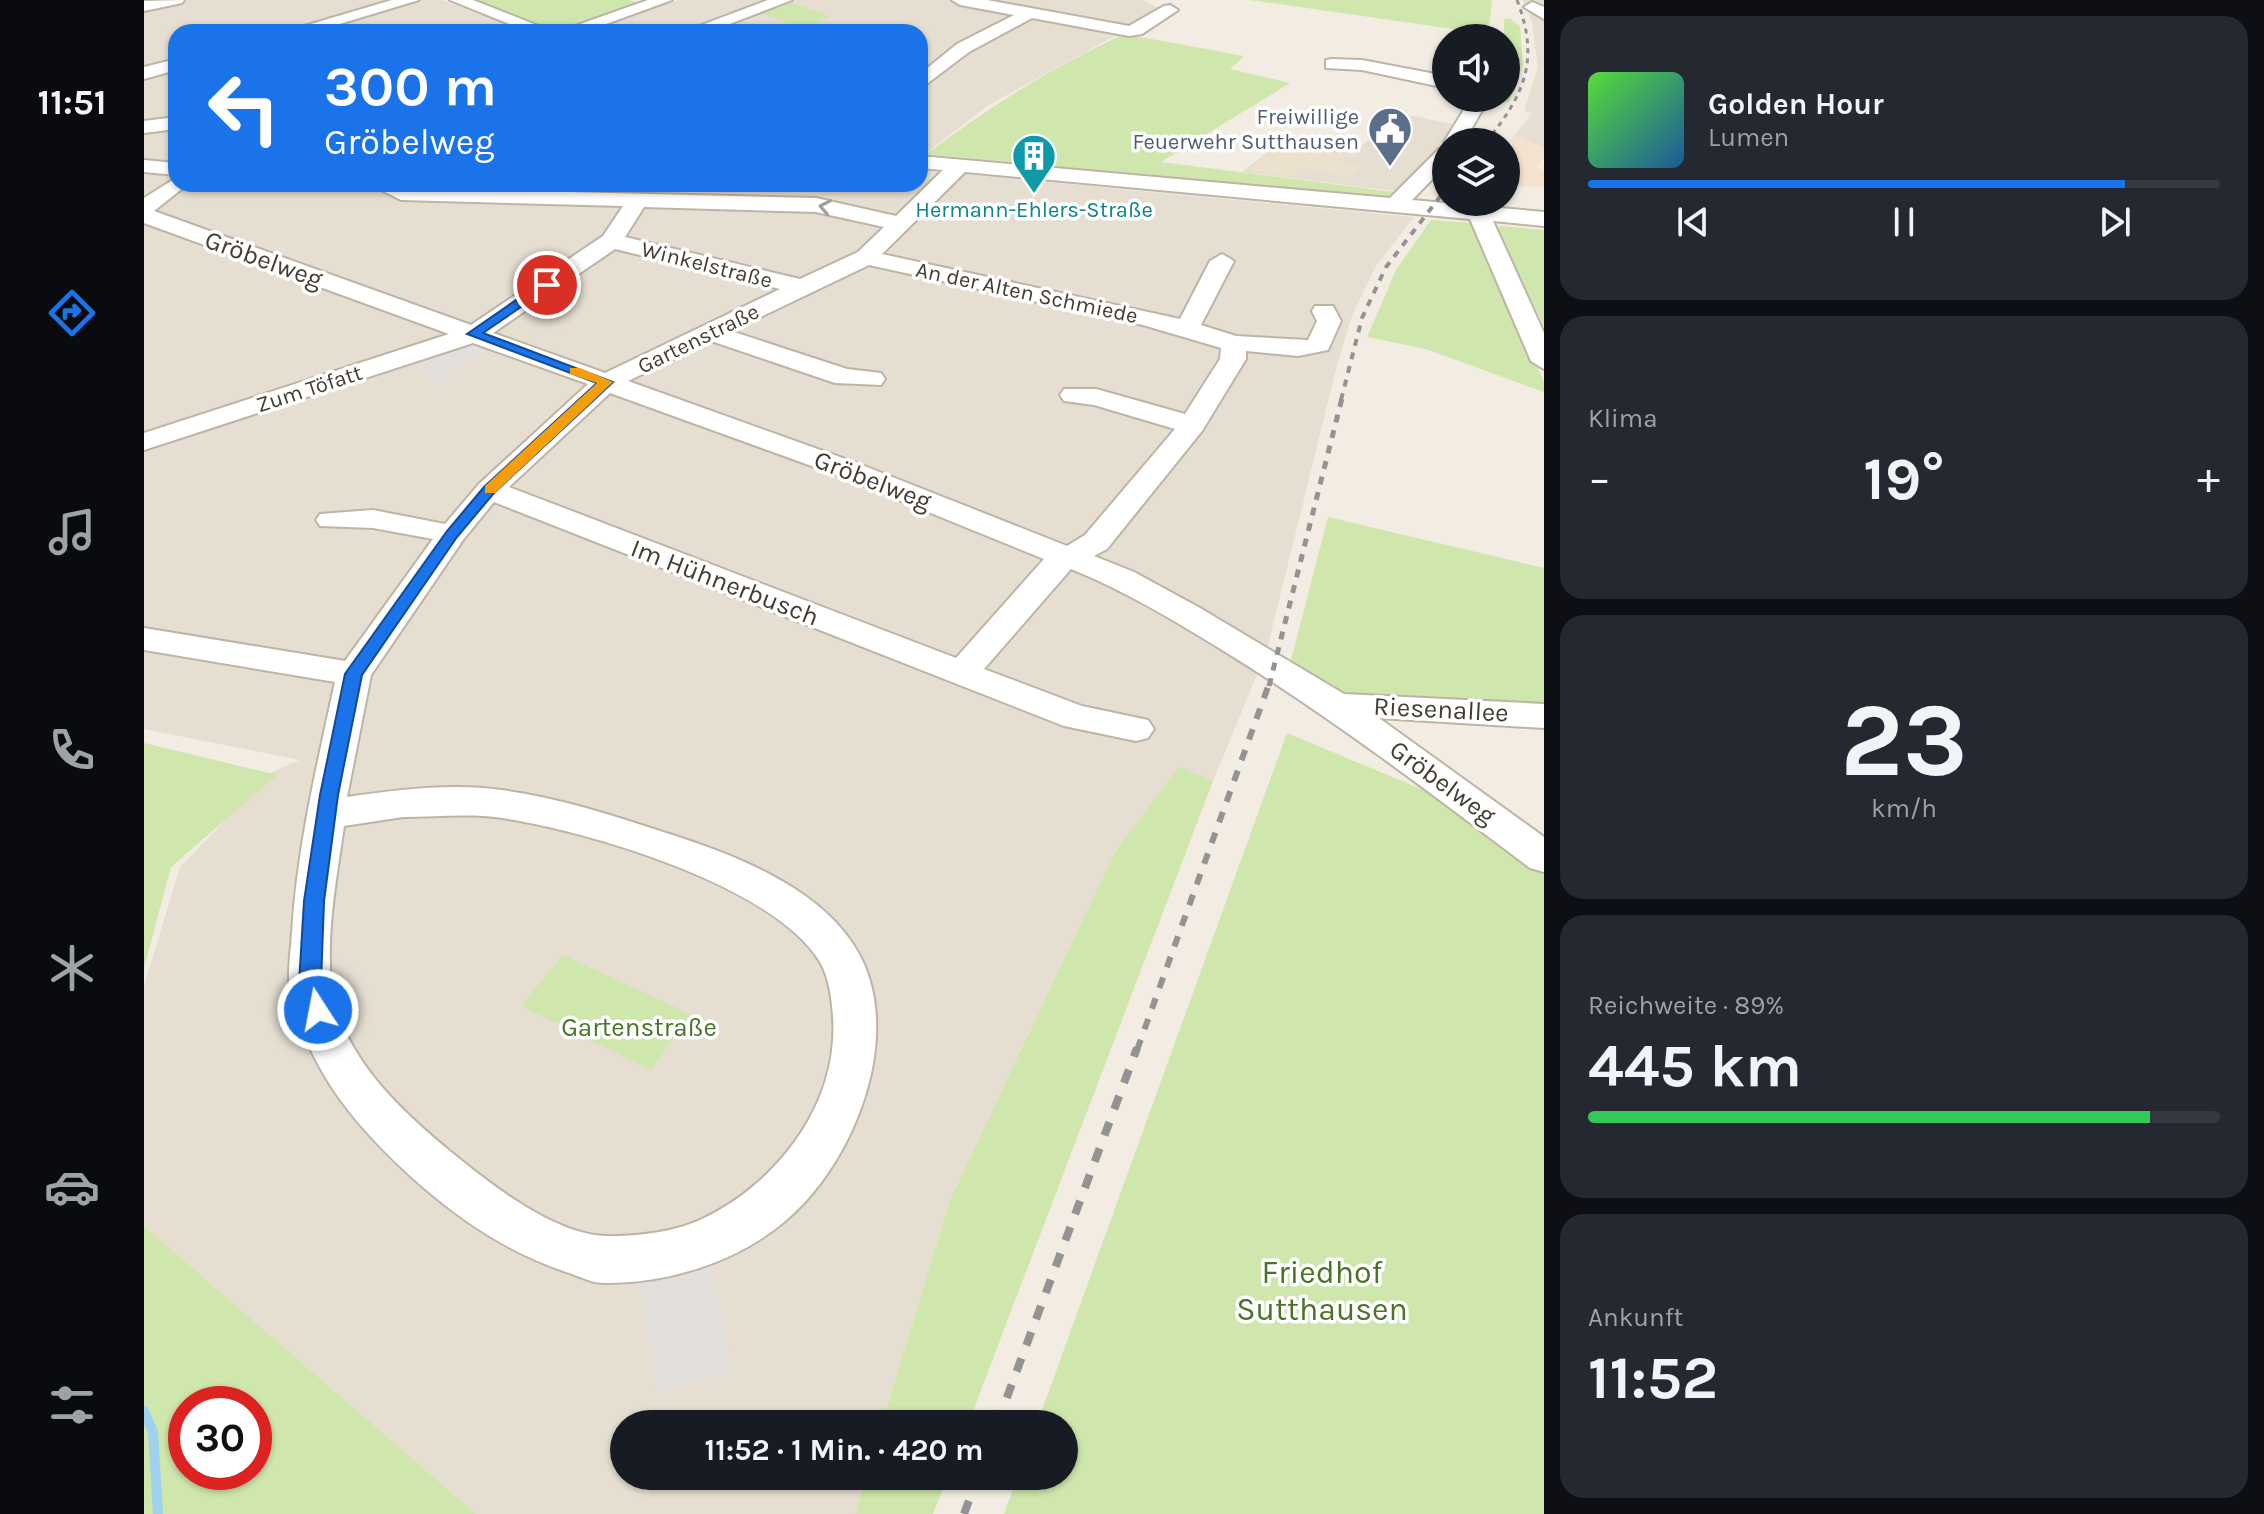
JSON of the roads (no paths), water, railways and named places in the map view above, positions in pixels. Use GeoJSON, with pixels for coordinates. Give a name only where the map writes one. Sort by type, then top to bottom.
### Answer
{"type":"FeatureCollection","features":[{"type":"Feature","properties":{"kind":"street"},"geometry":{"type":"LineString","coordinates":[[144,6],[176,0]]}},
{"type":"Feature","properties":{"kind":"street"},"geometry":{"type":"LineString","coordinates":[[322,24],[411,0]]}},
{"type":"Feature","properties":{"kind":"street"},"geometry":{"type":"LineString","coordinates":[[458,0],[523,24]]}},
{"type":"Feature","properties":{"kind":"street"},"geometry":{"type":"LineString","coordinates":[[591,24],[664,0]]}},
{"type":"Feature","properties":{"kind":"street"},"geometry":{"type":"LineString","coordinates":[[715,24],[784,0]]}},
{"type":"Feature","properties":{"kind":"street"},"geometry":{"type":"LineString","coordinates":[[973,1],[1129,31],[1170,10],[1152,0]]}},
{"type":"Feature","properties":{"kind":"street"},"geometry":{"type":"LineString","coordinates":[[928,76],[947,60],[1028,14]]}},
{"type":"Feature","properties":{"kind":"street"},"geometry":{"type":"LineString","coordinates":[[1395,53],[1432,60]]}},
{"type":"Feature","properties":{"kind":"street"},"geometry":{"type":"LineString","coordinates":[[928,56],[947,60]]}},
{"type":"Feature","properties":{"kind":"street"},"geometry":{"type":"LineString","coordinates":[[1332,64],[1362,65],[1432,79]]}},
{"type":"Feature","properties":{"kind":"street"},"geometry":{"type":"LineString","coordinates":[[144,73],[168,66]]}},
{"type":"Feature","properties":{"kind":"street"},"geometry":{"type":"LineString","coordinates":[[144,127],[168,124]]}},
{"type":"Feature","properties":{"kind":"street"},"geometry":{"type":"LineString","coordinates":[[147,157],[168,153]]}},
{"type":"Feature","properties":{"kind":"street"},"geometry":{"type":"LineString","coordinates":[[147,157],[168,166]]}},
{"type":"Feature","properties":{"kind":"street"},"geometry":{"type":"LineString","coordinates":[[928,163],[1432,210]]}},
{"type":"Feature","properties":{"kind":"street","name":"Gartenstraße"},"geometry":{"type":"LineString","coordinates":[[327,814],[403,803],[499,803],[577,819],[665,847],[769,893],[804,919],[838,954],[853,998],[857,1045],[841,1103],[811,1160],[768,1206],[714,1239],[673,1253],[602,1260],[538,1240],[465,1193],[378,1115],[356,1090],[326,1037],[310,983],[314,901],[327,814],[354,674],[452,534],[489,490],[606,382],[866,257],[961,165]]}},
{"type":"Feature","properties":{"kind":"street"},"geometry":{"type":"LineString","coordinates":[[1399,207],[1399,201],[1432,167]]}},
{"type":"Feature","properties":{"kind":"street"},"geometry":{"type":"LineString","coordinates":[[144,208],[168,191]]}},
{"type":"Feature","properties":{"kind":"street"},"geometry":{"type":"LineString","coordinates":[[397,192],[816,205],[901,224]]}},
{"type":"Feature","properties":{"kind":"street"},"geometry":{"type":"LineString","coordinates":[[611,241],[639,198]]}},
{"type":"Feature","properties":{"kind":"street","name":"Gröbelweg"},"geometry":{"type":"LineString","coordinates":[[144,216],[852,471],[1071,557],[1154,594],[1338,706],[1544,857]]}},
{"type":"Feature","properties":{"kind":"street"},"geometry":{"type":"LineString","coordinates":[[1479,216],[1544,361]]}},
{"type":"Feature","properties":{"kind":"street"},"geometry":{"type":"LineString","coordinates":[[1495,216],[1544,219]]}},
{"type":"Feature","properties":{"kind":"street","name":"Winkelstraße"},"geometry":{"type":"LineString","coordinates":[[611,241],[802,287]]}},
{"type":"Feature","properties":{"kind":"street","name":"Zum Töfatt"},"geometry":{"type":"LineString","coordinates":[[144,441],[474,334],[611,241]]}},
{"type":"Feature","properties":{"kind":"street","name":"An der Alten Schmiede"},"geometry":{"type":"LineString","coordinates":[[866,257],[1188,327],[1234,344],[1251,342],[1304,351],[1319,345],[1329,321],[1324,311]]}},
{"type":"Feature","properties":{"kind":"street"},"geometry":{"type":"LineString","coordinates":[[1188,327],[1222,261]]}},
{"type":"Feature","properties":{"kind":"street"},"geometry":{"type":"LineString","coordinates":[[709,332],[844,377],[872,379]]}},
{"type":"Feature","properties":{"kind":"street"},"geometry":{"type":"LineString","coordinates":[[961,674],[1056,565],[1096,542],[1192,425],[1233,359],[1234,344]]}},
{"type":"Feature","properties":{"kind":"street"},"geometry":{"type":"LineString","coordinates":[[1073,395],[1096,397],[1192,425]]}},
{"type":"Feature","properties":{"kind":"street","name":"Im Hühnerbusch"},"geometry":{"type":"LineString","coordinates":[[489,490],[1076,717],[1136,729]]}},
{"type":"Feature","properties":{"kind":"street"},"geometry":{"type":"LineString","coordinates":[[331,520],[373,519],[452,534]]}},
{"type":"Feature","properties":{"kind":"street"},"geometry":{"type":"LineString","coordinates":[[144,639],[354,674]]}},
{"type":"Feature","properties":{"kind":"street","name":"Riesenallee"},"geometry":{"type":"LineString","coordinates":[[1338,706],[1544,716]]}},
{"type":"Feature","properties":{"kind":"waterway"},"geometry":{"type":"LineString","coordinates":[[144,1411],[153,1432],[158,1514]]}},
{"type":"Feature","properties":{"kind":"railway"},"geometry":{"type":"LineString","coordinates":[[1497,128],[1519,92],[1528,59],[1524,21],[1517,0]]}},
{"type":"Feature","properties":{"kind":"railway"},"geometry":{"type":"LineString","coordinates":[[1341,400],[1362,318],[1386,267],[1432,207]]}},
{"type":"Feature","properties":{"kind":"railway"},"geometry":{"type":"LineString","coordinates":[[1269,686],[1342,398]]}},
{"type":"Feature","properties":{"kind":"railway"},"geometry":{"type":"LineString","coordinates":[[1137,1050],[1269,684]]}},
{"type":"Feature","properties":{"kind":"railway"},"geometry":{"type":"LineString","coordinates":[[1002,1410],[1137,1048]]}},
{"type":"Feature","properties":{"kind":"railway"},"geometry":{"type":"LineString","coordinates":[[964,1514],[973,1490]]}},
{"type":"Feature","properties":{"kind":"place","name":"Freiwillige Feuerwehr Sutthausen"},"geometry":{"type":"Point","coordinates":[1390,168]}},
{"type":"Feature","properties":{"kind":"place","name":"Hermann-Ehlers-Straße"},"geometry":{"type":"Point","coordinates":[1034,195]}},
{"type":"Feature","properties":{"kind":"park label","name":"Friedhof Sutthausen"},"geometry":{"type":"Point","coordinates":[1322,1290]}}]}
